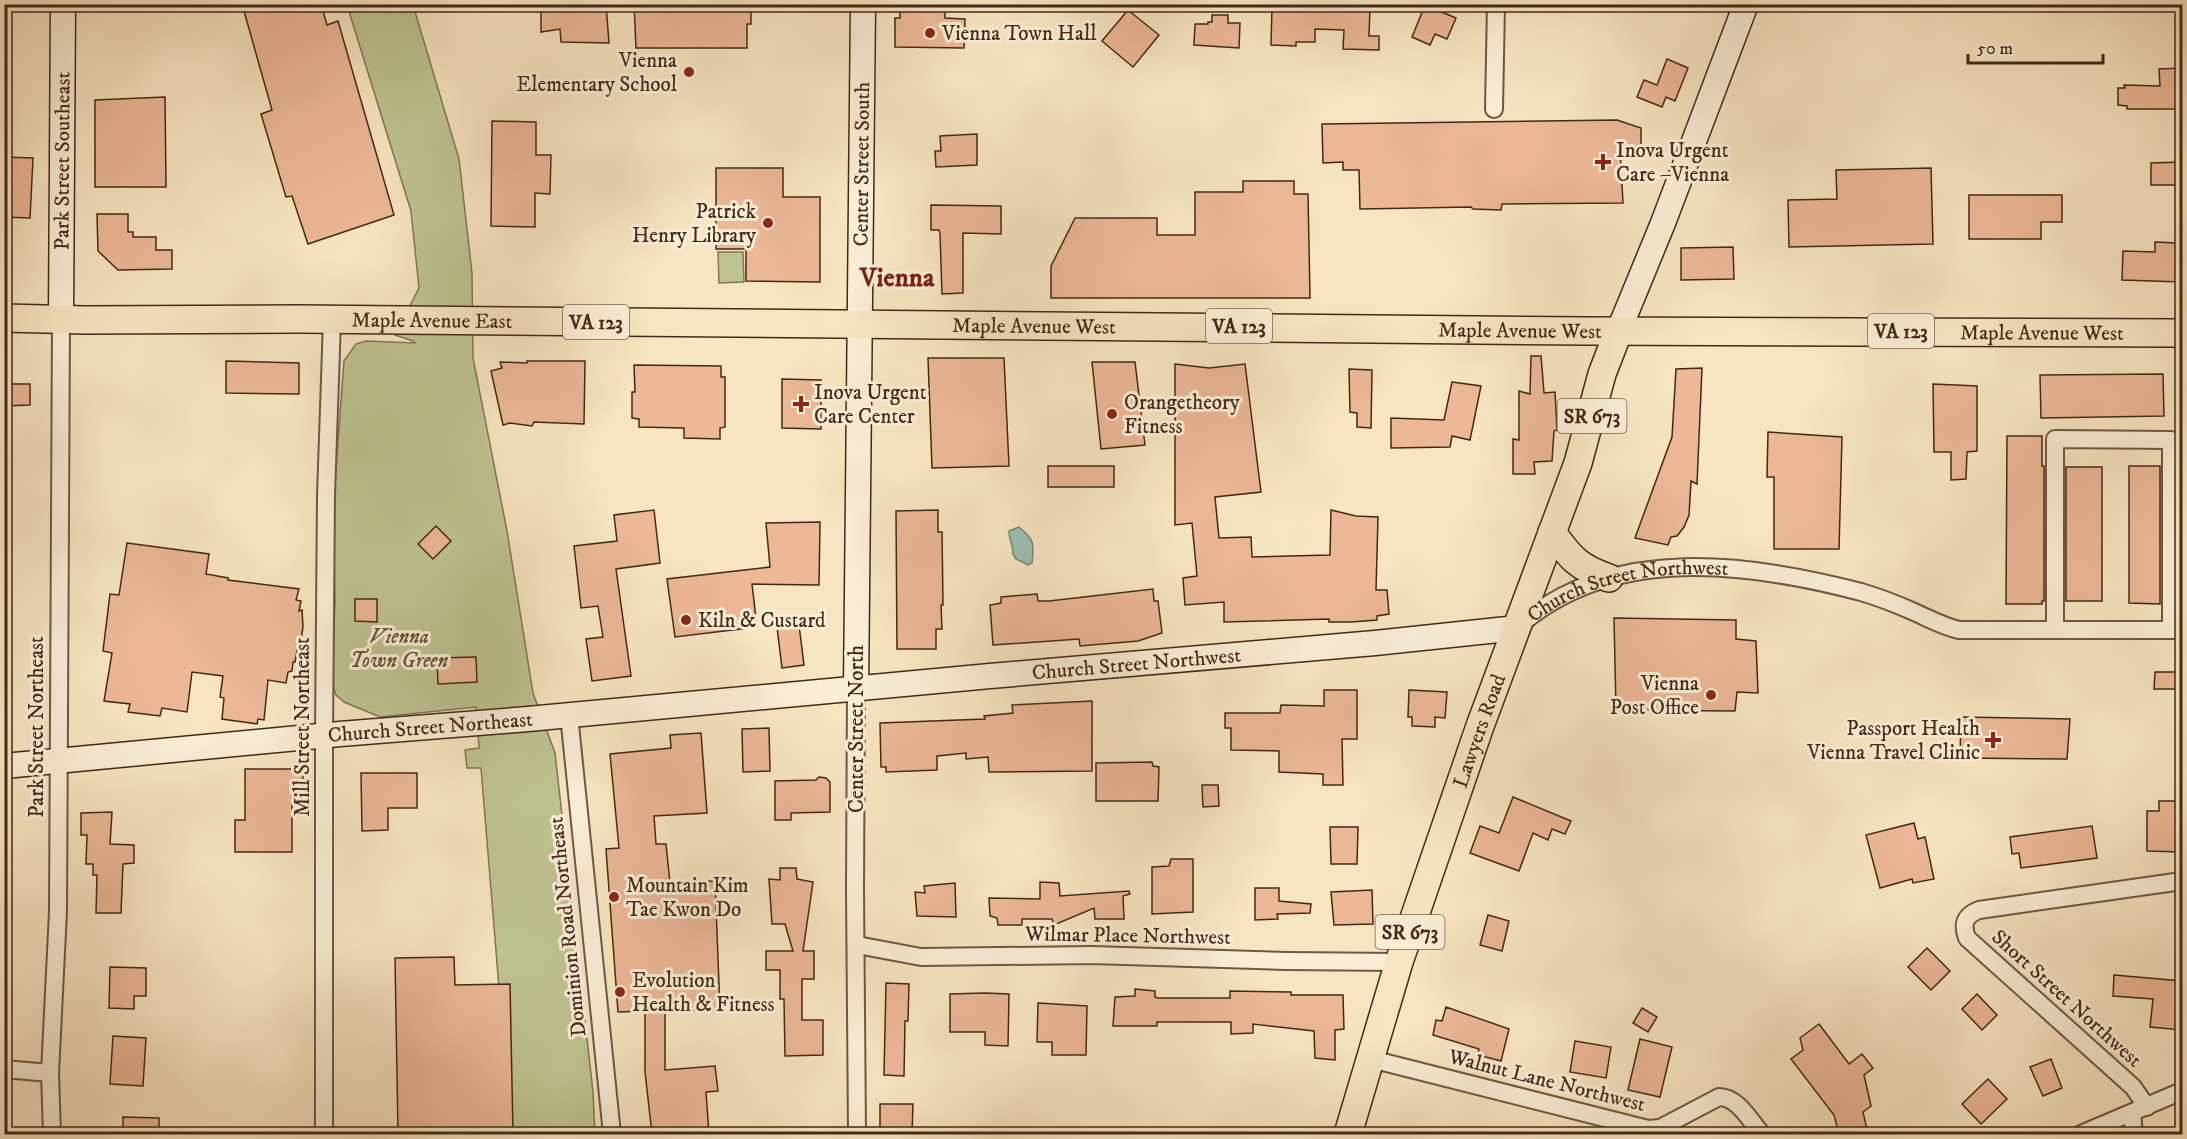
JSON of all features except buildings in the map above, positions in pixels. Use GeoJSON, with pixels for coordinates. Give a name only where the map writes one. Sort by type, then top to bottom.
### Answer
{"type":"FeatureCollection","features":[{"type":"Feature","properties":{"kind":"main road","name":"Maple Avenue East"},"geometry":{"type":"LineString","coordinates":[[4,318],[860,323]]}},
{"type":"Feature","properties":{"kind":"main road","name":"Maple Avenue West"},"geometry":{"type":"LineString","coordinates":[[860,323],[1014,326],[2182,333]]}},
{"type":"Feature","properties":{"kind":"main road","name":"Lawyers Road"},"geometry":{"type":"LineString","coordinates":[[1348,1134],[1399,962],[1480,726],[1578,463],[1602,374],[1619,330]]}},
{"type":"Feature","properties":{"kind":"main road"},"geometry":{"type":"LineString","coordinates":[[1552,532],[1571,559],[1586,569],[1609,578]]}},
{"type":"Feature","properties":{"kind":"street","name":"Park Street Southeast"},"geometry":{"type":"LineString","coordinates":[[61,319],[63,4]]}},
{"type":"Feature","properties":{"kind":"street","name":"Center Street South"},"geometry":{"type":"LineString","coordinates":[[860,323],[863,4]]}},
{"type":"Feature","properties":{"kind":"street"},"geometry":{"type":"LineString","coordinates":[[1494,109],[1496,4]]}},
{"type":"Feature","properties":{"kind":"street"},"geometry":{"type":"LineString","coordinates":[[1619,330],[1663,223],[1746,4]]}},
{"type":"Feature","properties":{"kind":"street","name":"Park Street Northeast"},"geometry":{"type":"LineString","coordinates":[[52,1134],[50,1073],[58,912],[61,319]]}},
{"type":"Feature","properties":{"kind":"street","name":"Mill Street Northeast"},"geometry":{"type":"LineString","coordinates":[[324,1134],[326,496],[332,320]]}},
{"type":"Feature","properties":{"kind":"street","name":"Center Street North"},"geometry":{"type":"LineString","coordinates":[[857,1134],[855,877],[860,323]]}},
{"type":"Feature","properties":{"kind":"street"},"geometry":{"type":"LineString","coordinates":[[2055,629],[2055,439],[2172,440],[2177,629]]}},
{"type":"Feature","properties":{"kind":"street","name":"Church Street Northwest"},"geometry":{"type":"LineString","coordinates":[[856,690],[1516,628],[1550,603],[1578,588],[1609,578],[1648,571],[1685,568],[1755,571],[1862,592],[1943,626],[1959,630],[2177,629]]}},
{"type":"Feature","properties":{"kind":"street","name":"Church Street Northeast"},"geometry":{"type":"LineString","coordinates":[[4,766],[856,690]]}},
{"type":"Feature","properties":{"kind":"street","name":"Dominion Road Northeast"},"geometry":{"type":"LineString","coordinates":[[568,715],[612,1134]]}},
{"type":"Feature","properties":{"kind":"street","name":"Short Street Northwest"},"geometry":{"type":"LineString","coordinates":[[2140,1110],[2133,1087],[1967,938],[1964,928],[1965,920],[1970,913],[1979,910],[2182,881]]}},
{"type":"Feature","properties":{"kind":"street","name":"Wilmar Place Northwest"},"geometry":{"type":"LineString","coordinates":[[856,945],[921,957],[1125,955],[1286,961],[1399,962]]}},
{"type":"Feature","properties":{"kind":"street","name":"Walnut Lane Northwest"},"geometry":{"type":"LineString","coordinates":[[1371,1059],[1648,1129],[1660,1128],[1719,1096],[1727,1097],[1735,1102],[1762,1134]]}},
{"type":"Feature","properties":{"kind":"street"},"geometry":{"type":"LineString","coordinates":[[4,1069],[50,1073]]}},
{"type":"Feature","properties":{"kind":"street"},"geometry":{"type":"LineString","coordinates":[[2081,1134],[2182,1091]]}},
{"type":"Feature","properties":{"kind":"street"},"geometry":{"type":"LineString","coordinates":[[2134,1134],[2140,1110]]}},
{"type":"Feature","properties":{"kind":"green space","name":"Vienna Town Green"},"geometry":{"type":"Polygon","coordinates":[[[347,5],[413,5],[459,159],[472,273],[473,358],[507,531],[533,693],[555,753],[593,1092],[595,1134],[511,1134],[481,768],[467,768],[465,750],[479,748],[476,707],[380,717],[344,702],[336,695],[332,684],[335,601],[333,508],[344,361],[356,344],[366,341],[415,343],[395,335],[419,288],[411,211],[347,5]]]}},
{"type":"Feature","properties":{"kind":"green space"},"geometry":{"type":"Polygon","coordinates":[[[718,252],[743,252],[744,282],[719,283],[718,252]]]}},
{"type":"Feature","properties":{"kind":"water"},"geometry":{"type":"Polygon","coordinates":[[[1019,527],[1028,535],[1032,543],[1032,563],[1028,565],[1016,559],[1013,554],[1009,531],[1019,527]]]}},
{"type":"Feature","properties":{"kind":"place","name":"Vienna Town Hall"},"geometry":{"type":"Point","coordinates":[930,33]}},
{"type":"Feature","properties":{"kind":"place","name":"Vienna Elementary School"},"geometry":{"type":"Point","coordinates":[689,72]}},
{"type":"Feature","properties":{"kind":"place","name":"Inova Urgent Care –Vienna"},"geometry":{"type":"Point","coordinates":[1603,162]}},
{"type":"Feature","properties":{"kind":"place","name":"Patrick Henry Library"},"geometry":{"type":"Point","coordinates":[768,223]}},
{"type":"Feature","properties":{"kind":"place","name":"Inova Urgent Care Center"},"geometry":{"type":"Point","coordinates":[801,404]}},
{"type":"Feature","properties":{"kind":"place","name":"Orangetheory Fitness"},"geometry":{"type":"Point","coordinates":[1112,414]}},
{"type":"Feature","properties":{"kind":"place","name":"Kiln & Custard"},"geometry":{"type":"Point","coordinates":[686,620]}},
{"type":"Feature","properties":{"kind":"place","name":"Vienna Post Office"},"geometry":{"type":"Point","coordinates":[1711,695]}},
{"type":"Feature","properties":{"kind":"place","name":"Passport Health Vienna Travel Clinic"},"geometry":{"type":"Point","coordinates":[1993,740]}},
{"type":"Feature","properties":{"kind":"place","name":"Mountain Kim Tae Kwon Do"},"geometry":{"type":"Point","coordinates":[614,897]}},
{"type":"Feature","properties":{"kind":"place","name":"Evolution Health & Fitness"},"geometry":{"type":"Point","coordinates":[620,992]}},
{"type":"Feature","properties":{"kind":"district","name":"Vienna"},"geometry":{"type":"Point","coordinates":[897,277]}}]}
